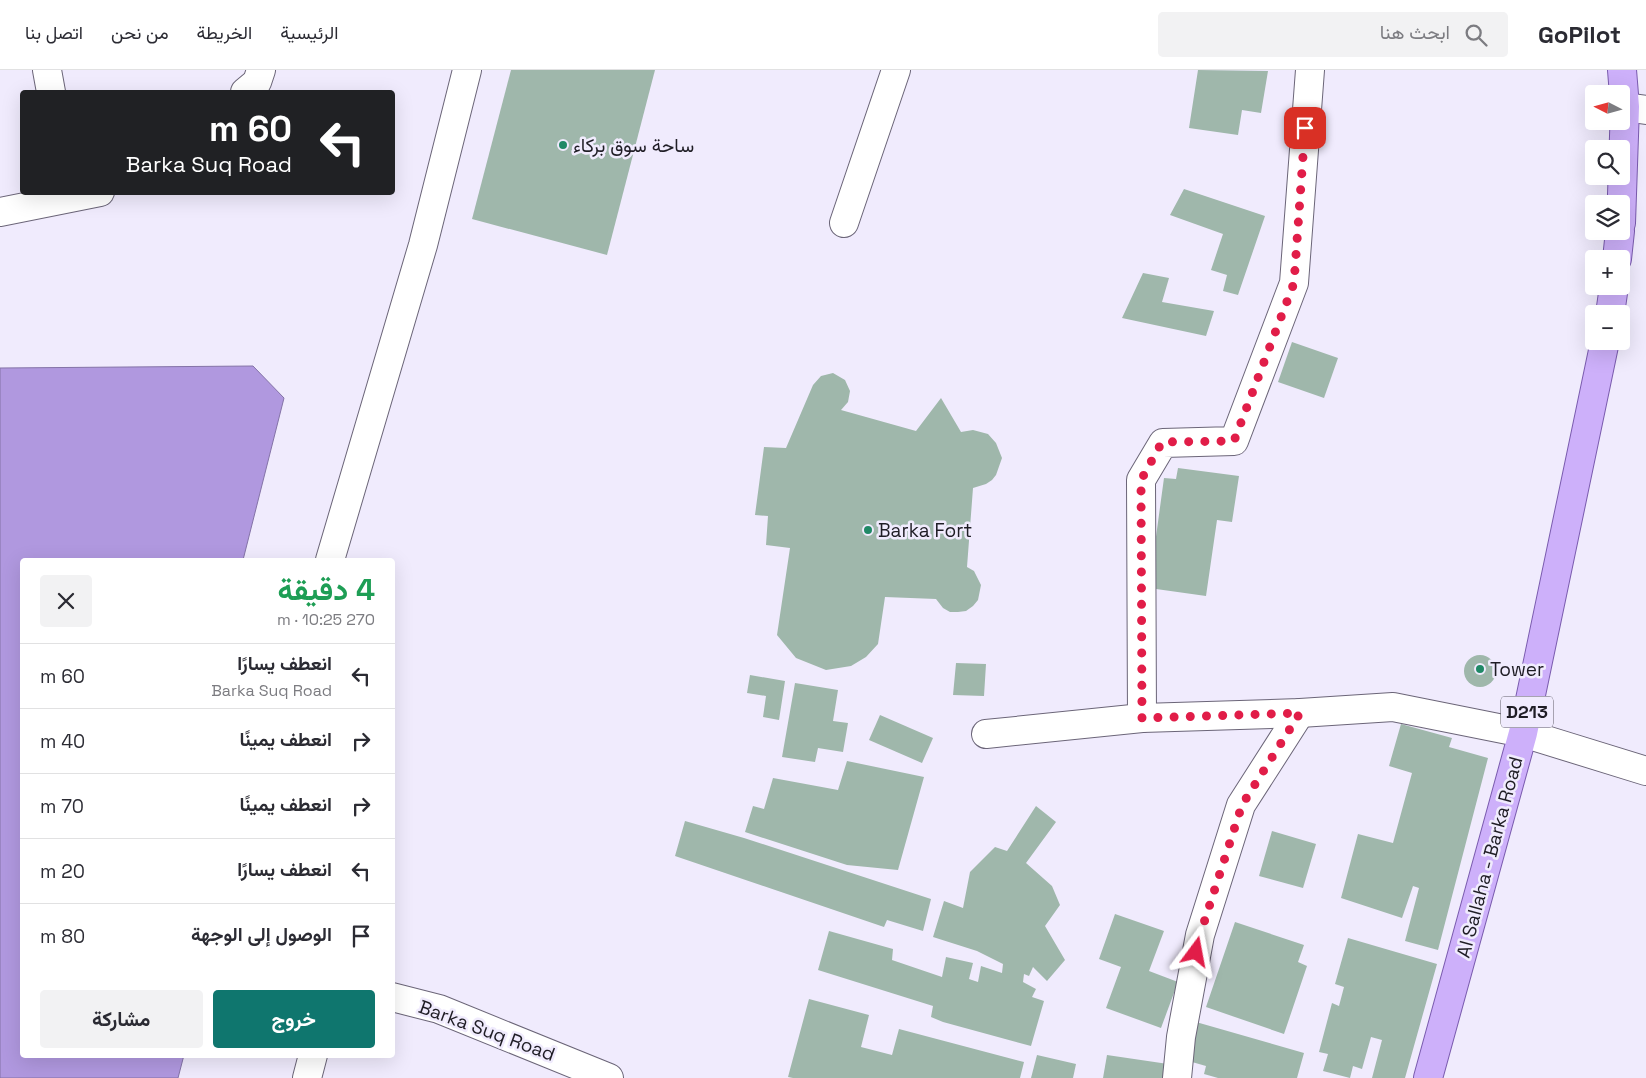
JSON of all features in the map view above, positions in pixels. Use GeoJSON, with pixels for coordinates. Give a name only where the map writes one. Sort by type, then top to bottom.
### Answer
{"type":"FeatureCollection","features":[{"type":"Feature","properties":{"kind":"main road"},"geometry":{"type":"LineString","coordinates":[[1622,70],[1636,109],[1625,195]]}},
{"type":"Feature","properties":{"kind":"main road","name":"Al Sallaha - Barka Road"},"geometry":{"type":"LineString","coordinates":[[1428,1078],[1523,733],[1603,350]]}},
{"type":"Feature","properties":{"kind":"street"},"geometry":{"type":"LineString","coordinates":[[47,70],[51,90]]}},
{"type":"Feature","properties":{"kind":"street"},"geometry":{"type":"LineString","coordinates":[[247,90],[257,82],[261,70]]}},
{"type":"Feature","properties":{"kind":"street"},"geometry":{"type":"LineString","coordinates":[[331,558],[423,246],[467,70]]}},
{"type":"Feature","properties":{"kind":"street"},"geometry":{"type":"LineString","coordinates":[[844,222],[896,70]]}},
{"type":"Feature","properties":{"kind":"street"},"geometry":{"type":"LineString","coordinates":[[1142,718],[1141,480],[1162,442],[1234,441],[1294,283],[1310,70]]}},
{"type":"Feature","properties":{"kind":"street"},"geometry":{"type":"LineString","coordinates":[[0,212],[71,196]]}},
{"type":"Feature","properties":{"kind":"street"},"geometry":{"type":"LineString","coordinates":[[986,734],[1142,718],[1300,713],[1393,707],[1523,733],[1646,771]]}},
{"type":"Feature","properties":{"kind":"street"},"geometry":{"type":"LineString","coordinates":[[1177,1078],[1181,1037],[1200,935],[1242,805],[1300,713]]}},
{"type":"Feature","properties":{"kind":"street","name":"Barka Suq Road"},"geometry":{"type":"LineString","coordinates":[[395,998],[439,1010],[609,1078]]}},
{"type":"Feature","properties":{"kind":"street"},"geometry":{"type":"LineString","coordinates":[[306,1078],[312,1058]]}},
{"type":"Feature","properties":{"kind":"shaded area"},"geometry":{"type":"Polygon","coordinates":[[[253,366],[284,398],[244,558],[20,558],[20,1058],[183,1058],[178,1078],[0,1078],[0,368],[253,366]]]}},
{"type":"Feature","properties":{"kind":"building","name":"ساحة سوق بركاء"},"geometry":{"type":"Polygon","coordinates":[[[511,70],[655,70],[607,255],[472,219],[511,70]]]}},
{"type":"Feature","properties":{"kind":"building"},"geometry":{"type":"Polygon","coordinates":[[[1198,70],[1268,71],[1261,113],[1242,110],[1238,135],[1189,128],[1198,70]]]}},
{"type":"Feature","properties":{"kind":"building"},"geometry":{"type":"Polygon","coordinates":[[[1184,189],[1265,216],[1238,295],[1223,291],[1227,275],[1211,270],[1223,234],[1170,215],[1184,189]]]}},
{"type":"Feature","properties":{"kind":"building"},"geometry":{"type":"Polygon","coordinates":[[[1143,273],[1169,278],[1162,302],[1214,311],[1206,336],[1122,318],[1143,273]]]}},
{"type":"Feature","properties":{"kind":"building"},"geometry":{"type":"Polygon","coordinates":[[[1292,342],[1338,358],[1324,398],[1278,382],[1292,342]]]}},
{"type":"Feature","properties":{"kind":"building","name":"Barka Fort"},"geometry":{"type":"Polygon","coordinates":[[[833,373],[845,380],[850,391],[848,402],[841,410],[916,431],[941,398],[961,432],[973,430],[988,434],[996,443],[1002,458],[996,475],[992,480],[973,488],[967,567],[974,571],[981,585],[978,600],[966,611],[950,612],[943,608],[936,599],[885,597],[878,644],[866,657],[851,666],[826,670],[796,658],[777,635],[790,548],[766,545],[768,516],[755,515],[764,447],[786,448],[813,385],[821,376],[833,373]]]}},
{"type":"Feature","properties":{"kind":"building"},"geometry":{"type":"Polygon","coordinates":[[[1178,468],[1239,476],[1232,522],[1217,520],[1206,596],[1149,588],[1164,478],[1176,479],[1178,468]]]}},
{"type":"Feature","properties":{"kind":"building","name":"Tower"},"geometry":{"type":"Polygon","coordinates":[[[1480,655],[1486,656],[1491,660],[1495,665],[1495,677],[1491,682],[1486,686],[1480,687],[1474,686],[1469,682],[1465,677],[1464,671],[1465,665],[1469,660],[1474,656],[1480,655]]]}},
{"type":"Feature","properties":{"kind":"building"},"geometry":{"type":"Polygon","coordinates":[[[956,663],[986,664],[984,696],[953,695],[956,663]]]}},
{"type":"Feature","properties":{"kind":"building"},"geometry":{"type":"Polygon","coordinates":[[[750,675],[785,681],[779,720],[763,717],[766,696],[747,693],[750,675]]]}},
{"type":"Feature","properties":{"kind":"building"},"geometry":{"type":"Polygon","coordinates":[[[795,683],[838,690],[833,721],[848,723],[843,752],[818,748],[815,762],[782,757],[795,683]]]}},
{"type":"Feature","properties":{"kind":"building"},"geometry":{"type":"Polygon","coordinates":[[[880,715],[933,738],[922,763],[869,740],[880,715]]]}},
{"type":"Feature","properties":{"kind":"building"},"geometry":{"type":"Polygon","coordinates":[[[1401,724],[1452,738],[1449,747],[1488,758],[1438,950],[1405,941],[1419,888],[1413,886],[1402,918],[1341,898],[1358,834],[1393,843],[1412,773],[1389,766],[1401,724]]]}},
{"type":"Feature","properties":{"kind":"building"},"geometry":{"type":"Polygon","coordinates":[[[847,761],[924,777],[898,870],[847,865],[745,832],[753,806],[764,809],[773,778],[838,790],[847,761]]]}},
{"type":"Feature","properties":{"kind":"building"},"geometry":{"type":"Polygon","coordinates":[[[1036,806],[1056,822],[1026,863],[1052,886],[1060,905],[1045,926],[1065,960],[1047,981],[1033,967],[1029,976],[1024,974],[1023,982],[1036,989],[1032,997],[1044,1001],[1031,1046],[943,1022],[931,1017],[933,1006],[818,970],[829,931],[893,949],[892,960],[942,977],[946,957],[973,963],[969,979],[978,982],[981,966],[1002,973],[1003,964],[977,951],[933,937],[944,901],[963,908],[970,872],[995,847],[1007,851],[1036,806]]]}},
{"type":"Feature","properties":{"kind":"building"},"geometry":{"type":"Polygon","coordinates":[[[685,821],[744,838],[931,899],[923,931],[887,920],[884,927],[675,856],[685,821]]]}},
{"type":"Feature","properties":{"kind":"building"},"geometry":{"type":"Polygon","coordinates":[[[1272,831],[1316,844],[1303,888],[1259,876],[1272,831]]]}},
{"type":"Feature","properties":{"kind":"building"},"geometry":{"type":"Polygon","coordinates":[[[1115,914],[1164,931],[1149,971],[1178,982],[1161,1028],[1106,1008],[1121,967],[1099,959],[1115,914]]]}},
{"type":"Feature","properties":{"kind":"building"},"geometry":{"type":"Polygon","coordinates":[[[1235,922],[1304,945],[1298,962],[1307,966],[1284,1034],[1206,1007],[1235,922]]]}},
{"type":"Feature","properties":{"kind":"building"},"geometry":{"type":"Polygon","coordinates":[[[1348,938],[1437,964],[1405,1078],[1372,1078],[1382,1040],[1371,1037],[1362,1069],[1353,1066],[1350,1078],[1323,1071],[1328,1054],[1319,1052],[1332,1003],[1339,1006],[1344,987],[1335,984],[1348,938]]]}},
{"type":"Feature","properties":{"kind":"building"},"geometry":{"type":"Polygon","coordinates":[[[809,999],[869,1015],[861,1047],[892,1055],[899,1029],[1024,1062],[1020,1078],[788,1077],[809,999]]]}},
{"type":"Feature","properties":{"kind":"building"},"geometry":{"type":"Polygon","coordinates":[[[1196,1022],[1304,1053],[1297,1078],[1218,1078],[1204,1074],[1206,1066],[1185,1060],[1196,1022]]]}},
{"type":"Feature","properties":{"kind":"building"},"geometry":{"type":"Polygon","coordinates":[[[1037,1055],[1076,1064],[1073,1078],[1031,1078],[1037,1055]]]}},
{"type":"Feature","properties":{"kind":"building"},"geometry":{"type":"Polygon","coordinates":[[[1107,1055],[1168,1064],[1166,1078],[1103,1078],[1107,1055]]]}},
{"type":"Feature","properties":{"kind":"place","name":"ساحة سوق بركاء"},"geometry":{"type":"Point","coordinates":[563,145]}},
{"type":"Feature","properties":{"kind":"place","name":"Barka Fort"},"geometry":{"type":"Point","coordinates":[868,530]}},
{"type":"Feature","properties":{"kind":"place","name":"Tower"},"geometry":{"type":"Point","coordinates":[1480,669]}},
{"type":"Feature","properties":{"kind":"route"},"geometry":{"type":"LineString","coordinates":[[1196,952],[1242,805],[1300,713],[1142,718],[1141,480],[1162,442],[1234,441],[1294,283],[1305,128]]}}]}
